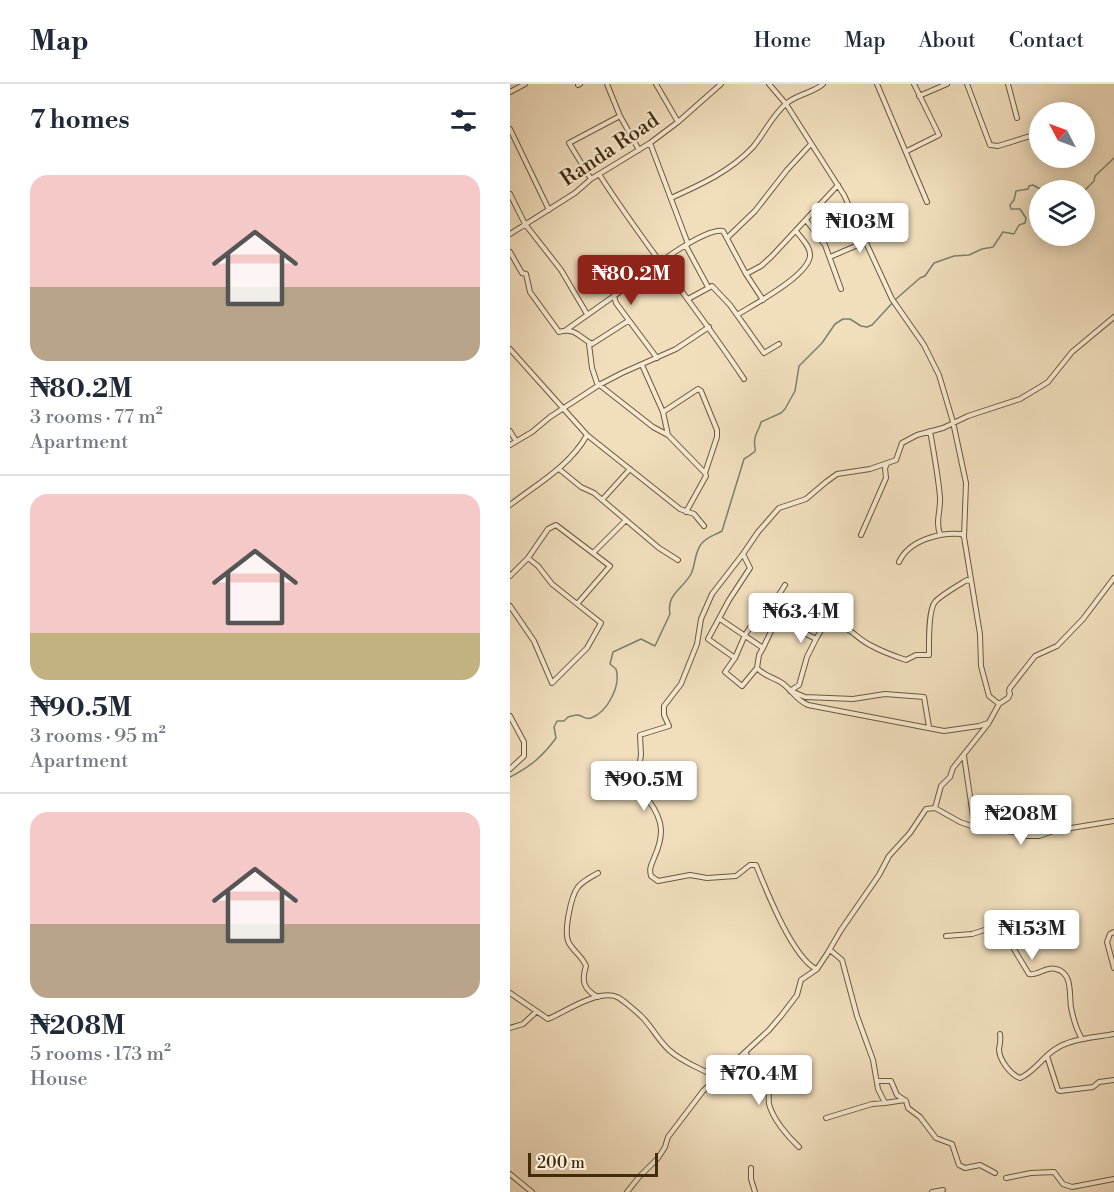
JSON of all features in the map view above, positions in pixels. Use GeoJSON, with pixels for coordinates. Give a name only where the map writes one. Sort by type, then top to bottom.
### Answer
{"type":"FeatureCollection","features":[{"type":"Feature","properties":{"kind":"street"},"geometry":{"type":"LineString","coordinates":[[510,85],[511,91],[525,84]]}},
{"type":"Feature","properties":{"kind":"street"},"geometry":{"type":"LineString","coordinates":[[607,84],[620,116],[639,150]]}},
{"type":"Feature","properties":{"kind":"street"},"geometry":{"type":"LineString","coordinates":[[656,84],[678,122]]}},
{"type":"Feature","properties":{"kind":"street","name":"Randa Road"},"geometry":{"type":"LineString","coordinates":[[510,234],[575,193],[591,179],[650,143],[721,84]]}},
{"type":"Feature","properties":{"kind":"street"},"geometry":{"type":"LineString","coordinates":[[769,84],[786,104],[838,185],[867,241],[892,299],[924,345],[936,368],[953,422],[966,483],[964,537],[980,634],[981,666],[989,696],[999,704]]}},
{"type":"Feature","properties":{"kind":"street"},"geometry":{"type":"LineString","coordinates":[[671,198],[716,177],[749,151],[786,104],[806,91],[815,90],[823,84]]}},
{"type":"Feature","properties":{"kind":"street"},"geometry":{"type":"LineString","coordinates":[[877,84],[927,202]]}},
{"type":"Feature","properties":{"kind":"street"},"geometry":{"type":"LineString","coordinates":[[907,151],[939,135],[914,84]]}},
{"type":"Feature","properties":{"kind":"street"},"geometry":{"type":"LineString","coordinates":[[919,96],[947,84]]}},
{"type":"Feature","properties":{"kind":"street"},"geometry":{"type":"LineString","coordinates":[[967,84],[990,145],[998,146],[1029,136]]}},
{"type":"Feature","properties":{"kind":"street"},"geometry":{"type":"LineString","coordinates":[[1008,84],[1017,118]]}},
{"type":"Feature","properties":{"kind":"street"},"geometry":{"type":"LineString","coordinates":[[591,179],[569,143],[620,116]]}},
{"type":"Feature","properties":{"kind":"street"},"geometry":{"type":"LineString","coordinates":[[510,129],[549,210]]}},
{"type":"Feature","properties":{"kind":"street"},"geometry":{"type":"LineString","coordinates":[[650,143],[687,245],[708,287]]}},
{"type":"Feature","properties":{"kind":"street"},"geometry":{"type":"LineString","coordinates":[[727,238],[755,211],[792,163],[810,144]]}},
{"type":"Feature","properties":{"kind":"street"},"geometry":{"type":"LineString","coordinates":[[599,174],[744,379]]}},
{"type":"Feature","properties":{"kind":"street"},"geometry":{"type":"LineString","coordinates":[[746,274],[760,266],[838,185]]}},
{"type":"Feature","properties":{"kind":"street"},"geometry":{"type":"LineString","coordinates":[[510,194],[525,224],[561,270],[587,315]]}},
{"type":"Feature","properties":{"kind":"street"},"geometry":{"type":"LineString","coordinates":[[806,220],[825,245],[841,289]]}},
{"type":"Feature","properties":{"kind":"street"},"geometry":{"type":"LineString","coordinates":[[510,252],[522,273],[526,274],[530,292],[556,331],[559,332],[566,330],[614,296],[659,261],[719,230],[723,231],[763,300]]}},
{"type":"Feature","properties":{"kind":"street"},"geometry":{"type":"LineString","coordinates":[[736,315],[763,300],[799,274],[809,259],[809,249],[796,231]]}},
{"type":"Feature","properties":{"kind":"street"},"geometry":{"type":"LineString","coordinates":[[830,257],[867,241]]}},
{"type":"Feature","properties":{"kind":"street"},"geometry":{"type":"LineString","coordinates":[[688,299],[708,287],[715,288],[764,353],[779,344]]}},
{"type":"Feature","properties":{"kind":"street"},"geometry":{"type":"LineString","coordinates":[[614,296],[628,321],[657,358]]}},
{"type":"Feature","properties":{"kind":"street"},"geometry":{"type":"LineString","coordinates":[[816,969],[800,955],[783,925],[756,866],[750,865],[736,876],[707,878],[690,875],[658,880],[651,876],[649,868],[661,841],[662,828],[657,812],[649,801],[650,795],[639,768],[640,735],[669,726],[664,715],[664,706],[681,684],[697,644],[702,619],[712,594],[758,532],[779,508],[806,499],[837,474],[870,470],[897,459],[905,441],[1020,399],[1048,382],[1072,352],[1114,317]]}},
{"type":"Feature","properties":{"kind":"street"},"geometry":{"type":"LineString","coordinates":[[589,344],[628,321]]}},
{"type":"Feature","properties":{"kind":"street"},"geometry":{"type":"LineString","coordinates":[[510,445],[599,386],[657,358],[696,337],[709,327]]}},
{"type":"Feature","properties":{"kind":"street"},"geometry":{"type":"LineString","coordinates":[[566,330],[577,332],[589,344],[592,368],[599,386],[653,427],[668,435],[705,473]]}},
{"type":"Feature","properties":{"kind":"street"},"geometry":{"type":"LineString","coordinates":[[510,349],[587,435],[686,512],[697,516],[704,526]]}},
{"type":"Feature","properties":{"kind":"street"},"geometry":{"type":"LineString","coordinates":[[642,365],[663,412],[668,435]]}},
{"type":"Feature","properties":{"kind":"street"},"geometry":{"type":"LineString","coordinates":[[663,412],[698,389],[701,391],[717,430],[706,476],[686,512]]}},
{"type":"Feature","properties":{"kind":"street"},"geometry":{"type":"LineString","coordinates":[[510,431],[516,441]]}},
{"type":"Feature","properties":{"kind":"street"},"geometry":{"type":"LineString","coordinates":[[930,431],[940,496],[938,518],[940,534]]}},
{"type":"Feature","properties":{"kind":"street"},"geometry":{"type":"LineString","coordinates":[[510,505],[559,469],[581,446],[587,435]]}},
{"type":"Feature","properties":{"kind":"street"},"geometry":{"type":"LineString","coordinates":[[861,535],[886,478],[885,468],[891,461]]}},
{"type":"Feature","properties":{"kind":"street"},"geometry":{"type":"LineString","coordinates":[[559,469],[602,500],[659,548],[678,560]]}},
{"type":"Feature","properties":{"kind":"street"},"geometry":{"type":"LineString","coordinates":[[602,500],[630,469]]}},
{"type":"Feature","properties":{"kind":"street"},"geometry":{"type":"LineString","coordinates":[[594,552],[626,520]]}},
{"type":"Feature","properties":{"kind":"street"},"geometry":{"type":"LineString","coordinates":[[510,576],[528,558],[548,529],[556,525],[610,566],[578,603]]}},
{"type":"Feature","properties":{"kind":"street"},"geometry":{"type":"LineString","coordinates":[[899,561],[903,553],[916,544],[940,534],[962,534],[964,537]]}},
{"type":"Feature","properties":{"kind":"street"},"geometry":{"type":"LineString","coordinates":[[735,658],[708,639],[750,568],[743,554]]}},
{"type":"Feature","properties":{"kind":"street"},"geometry":{"type":"LineString","coordinates":[[510,606],[534,641],[552,682],[587,648],[601,622],[552,584],[538,566],[528,558]]}},
{"type":"Feature","properties":{"kind":"street"},"geometry":{"type":"LineString","coordinates":[[935,808],[941,786],[950,777],[953,768],[988,723],[999,704],[1008,698],[1010,688],[1033,658],[1062,641],[1083,619],[1114,578]]}},
{"type":"Feature","properties":{"kind":"street"},"geometry":{"type":"LineString","coordinates":[[790,691],[799,686],[807,657],[823,627],[835,624],[844,627],[875,648],[906,660],[916,655],[929,655],[930,618],[934,602],[958,585],[967,580],[970,581]]}},
{"type":"Feature","properties":{"kind":"street"},"geometry":{"type":"LineString","coordinates":[[785,585],[778,596],[770,598],[745,634],[735,658],[725,672],[742,686],[757,668],[759,655],[775,623],[781,621],[816,639]]}},
{"type":"Feature","properties":{"kind":"street"},"geometry":{"type":"LineString","coordinates":[[720,619],[763,648]]}},
{"type":"Feature","properties":{"kind":"street"},"geometry":{"type":"LineString","coordinates":[[757,668],[762,675],[776,680],[798,700],[808,705],[953,731],[988,723]]}},
{"type":"Feature","properties":{"kind":"street"},"geometry":{"type":"LineString","coordinates":[[790,691],[805,696],[853,699],[885,694],[924,697],[929,728]]}},
{"type":"Feature","properties":{"kind":"street"},"geometry":{"type":"LineString","coordinates":[[510,716],[524,742],[524,756],[510,769]]}},
{"type":"Feature","properties":{"kind":"street"},"geometry":{"type":"LineString","coordinates":[[964,755],[973,816],[977,828]]}},
{"type":"Feature","properties":{"kind":"street"},"geometry":{"type":"LineString","coordinates":[[627,1192],[658,1158],[668,1137],[703,1091],[781,1016],[797,995],[801,980],[816,969],[830,950],[841,930],[873,886],[889,856],[910,833],[926,809],[935,808],[960,822],[977,828],[1011,831],[1026,836],[1039,836],[1053,831],[1114,821]]}},
{"type":"Feature","properties":{"kind":"street"},"geometry":{"type":"LineString","coordinates":[[598,873],[577,888],[566,933],[569,943],[581,956],[586,966],[583,974],[586,989],[598,997]]}},
{"type":"Feature","properties":{"kind":"street"},"geometry":{"type":"LineString","coordinates":[[946,936],[972,934],[994,927],[1006,928],[1006,936],[1029,974],[1035,975],[1054,968],[1059,969],[1067,978],[1076,1028],[1082,1039]]}},
{"type":"Feature","properties":{"kind":"street"},"geometry":{"type":"LineString","coordinates":[[1114,932],[1110,934],[1107,942],[1114,968]]}},
{"type":"Feature","properties":{"kind":"street"},"geometry":{"type":"LineString","coordinates":[[830,950],[842,960],[857,1016],[873,1060],[878,1089],[885,1103]]}},
{"type":"Feature","properties":{"kind":"street"},"geometry":{"type":"LineString","coordinates":[[510,993],[548,1019],[598,997],[619,997],[642,1017],[678,1058],[717,1078]]}},
{"type":"Feature","properties":{"kind":"street"},"geometry":{"type":"LineString","coordinates":[[510,1028],[523,1024],[536,1012]]}},
{"type":"Feature","properties":{"kind":"street"},"geometry":{"type":"LineString","coordinates":[[1000,1034],[1000,1053],[1006,1065],[1016,1077],[1020,1078],[1058,1047],[1082,1039],[1114,1034]]}},
{"type":"Feature","properties":{"kind":"street"},"geometry":{"type":"LineString","coordinates":[[746,1052],[748,1061],[769,1089],[770,1107],[790,1139],[799,1147]]}},
{"type":"Feature","properties":{"kind":"street"},"geometry":{"type":"LineString","coordinates":[[1047,1056],[1060,1091],[1093,1087],[1099,1082],[1114,1080]]}},
{"type":"Feature","properties":{"kind":"street"},"geometry":{"type":"LineString","coordinates":[[877,1082],[891,1081],[897,1095],[905,1100],[908,1108],[920,1117],[936,1138],[952,1144],[959,1165],[965,1168],[980,1165],[995,1173]]}},
{"type":"Feature","properties":{"kind":"street"},"geometry":{"type":"LineString","coordinates":[[826,1118],[872,1104],[905,1100]]}},
{"type":"Feature","properties":{"kind":"street"},"geometry":{"type":"LineString","coordinates":[[751,1168],[751,1179],[755,1192]]}},
{"type":"Feature","properties":{"kind":"street"},"geometry":{"type":"LineString","coordinates":[[1006,1178],[1031,1173],[1054,1172],[1071,1190],[1114,1179]]}},
{"type":"Feature","properties":{"kind":"street"},"geometry":{"type":"LineString","coordinates":[[510,1174],[532,1192]]}},
{"type":"Feature","properties":{"kind":"street"},"geometry":{"type":"LineString","coordinates":[[932,1192],[943,1190]]}},
{"type":"Feature","properties":{"kind":"waterway"},"geometry":{"type":"LineString","coordinates":[[1094,180],[1095,176],[1114,158]]}},
{"type":"Feature","properties":{"kind":"waterway"},"geometry":{"type":"LineString","coordinates":[[510,777],[541,756],[556,738],[554,727],[557,721],[564,721],[568,717],[577,715],[589,718],[597,715],[608,704],[617,683],[616,669],[610,664],[613,652],[641,639],[655,646],[670,614],[670,601],[691,574],[699,547],[706,539],[722,531],[744,459],[756,450],[754,443],[761,422],[785,409],[795,391],[799,366],[822,343],[835,324],[843,319],[850,319],[861,326],[872,325],[896,299],[925,276],[934,263],[993,247],[1003,232],[1014,234],[1019,225],[1025,223],[1026,218],[1020,209],[1011,209],[1010,205],[1016,191],[1028,189],[1029,186]]}}]}
